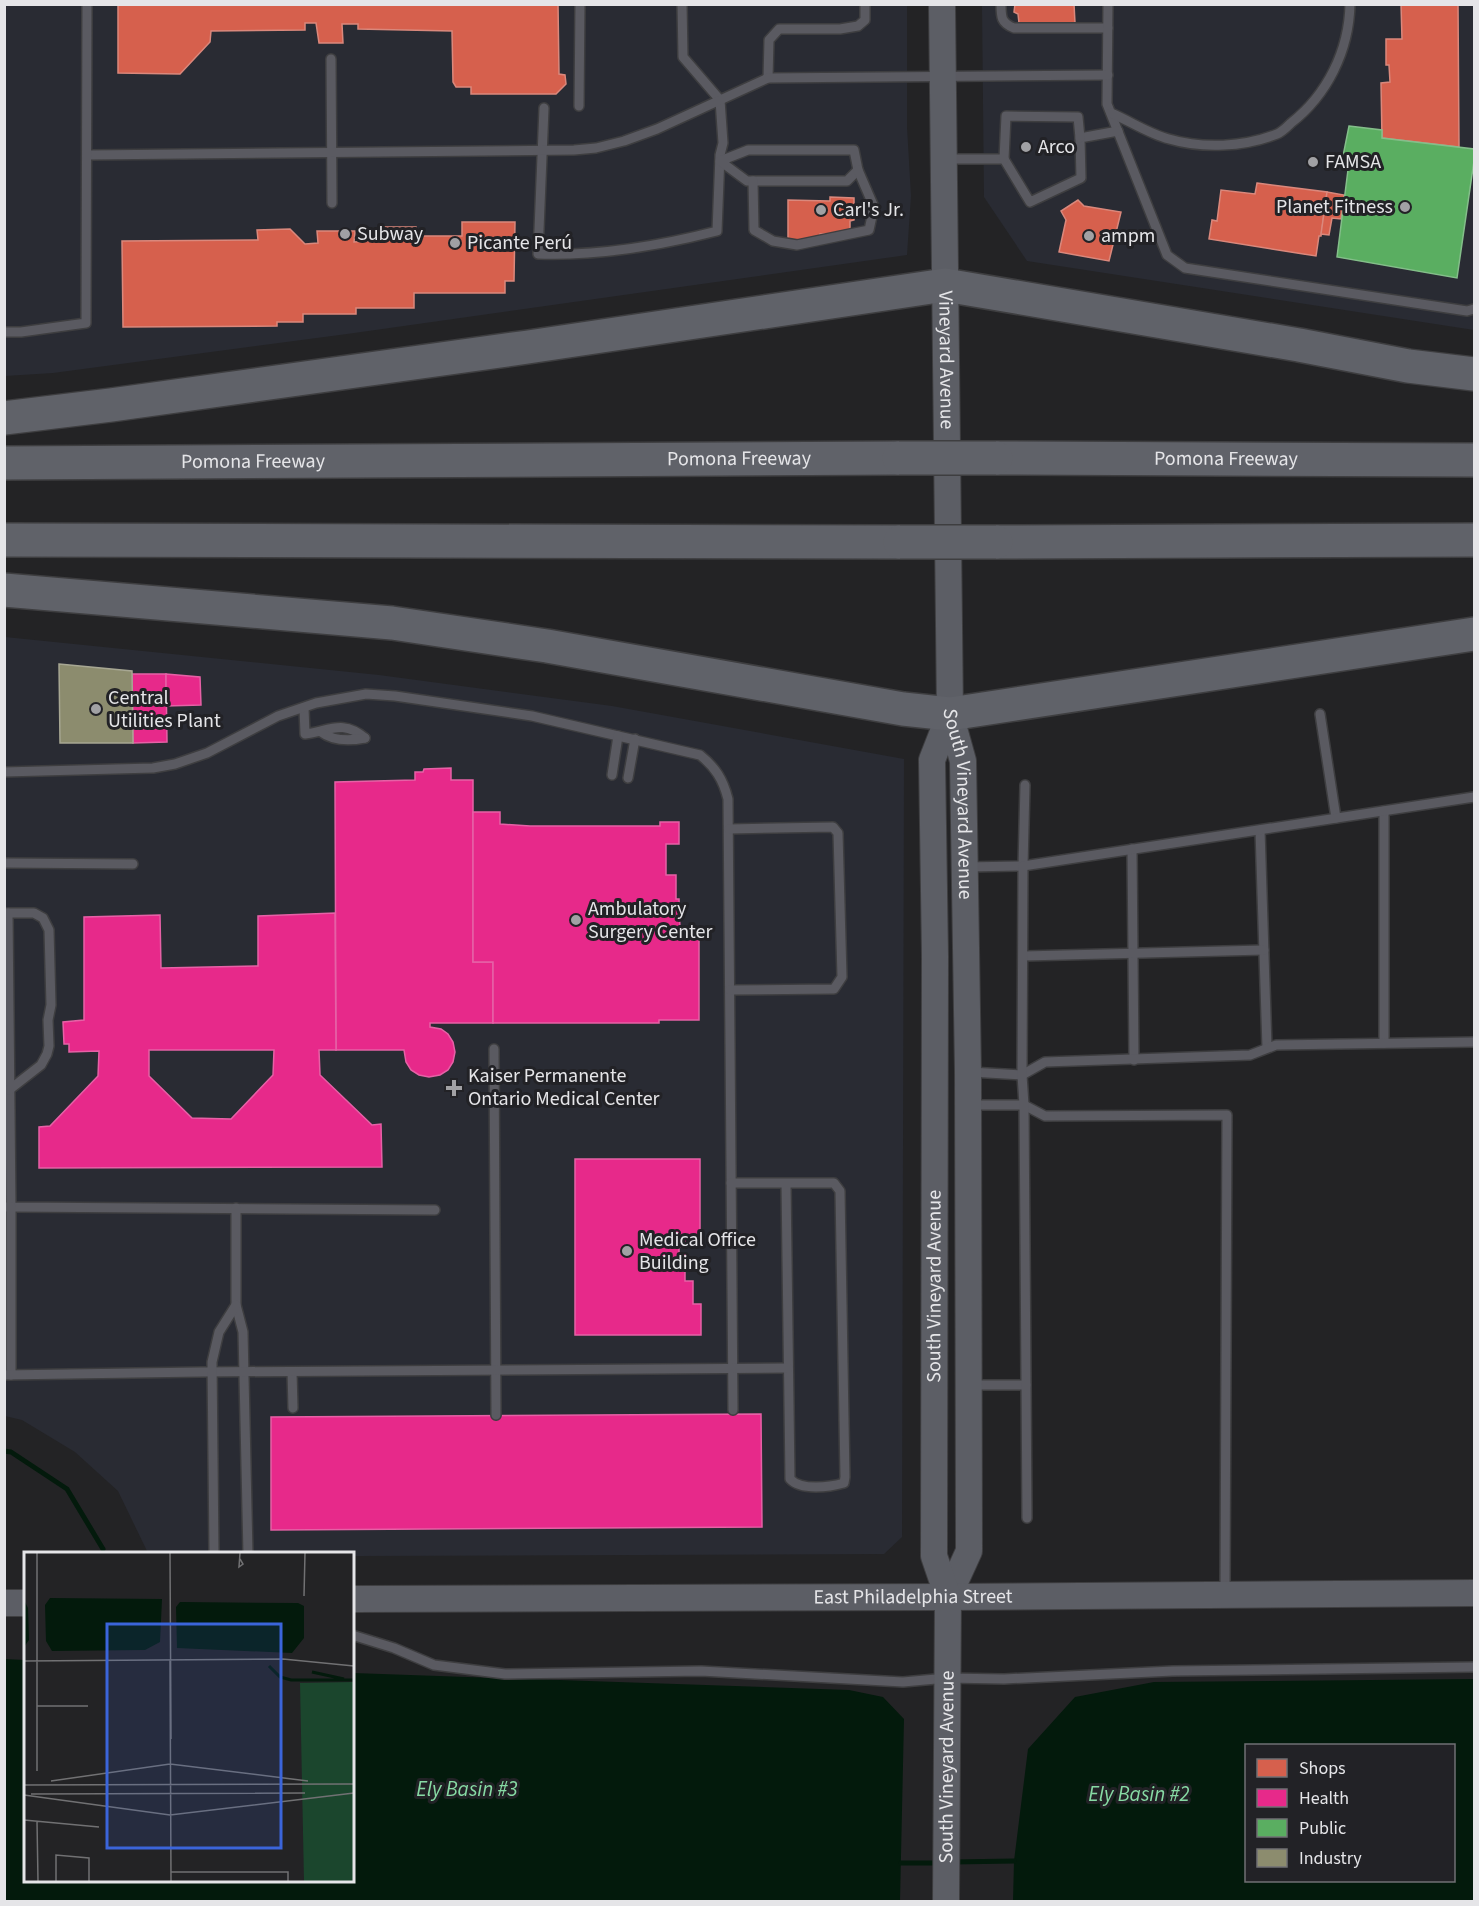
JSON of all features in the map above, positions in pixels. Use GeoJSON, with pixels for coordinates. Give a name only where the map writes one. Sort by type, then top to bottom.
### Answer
{"type":"FeatureCollection","features":[{"type":"Feature","properties":{"kind":"highway"},"geometry":{"type":"LineString","coordinates":[[4,418],[123,404],[528,347],[945,285],[1291,343],[1408,366],[1474,374]]}},
{"type":"Feature","properties":{"kind":"highway","name":"Pomona Freeway"},"geometry":{"type":"LineString","coordinates":[[4,463],[899,458],[1474,460]]}},
{"type":"Feature","properties":{"kind":"highway"},"geometry":{"type":"LineString","coordinates":[[4,540],[900,542],[1474,540]]}},
{"type":"Feature","properties":{"kind":"highway"},"geometry":{"type":"LineString","coordinates":[[4,590],[392,623],[547,646],[903,709],[950,714],[1474,633]]}},
{"type":"Feature","properties":{"kind":"main road","name":"Vineyard Avenue"},"geometry":{"type":"LineString","coordinates":[[942,4],[950,714]]}},
{"type":"Feature","properties":{"kind":"main road","name":"South Vineyard Avenue"},"geometry":{"type":"LineString","coordinates":[[948,1598],[969,1551],[969,1072],[963,761],[950,714]]}},
{"type":"Feature","properties":{"kind":"main road","name":"South Vineyard Avenue"},"geometry":{"type":"LineString","coordinates":[[946,1893],[948,1598],[934,1556],[935,956],[932,760],[950,714]]}},
{"type":"Feature","properties":{"kind":"main road","name":"East Philadelphia Street"},"geometry":{"type":"LineString","coordinates":[[354,1599],[948,1598],[1474,1593]]}},
{"type":"Feature","properties":{"kind":"main road"},"geometry":{"type":"LineString","coordinates":[[4,1603],[24,1602]]}},
{"type":"Feature","properties":{"kind":"lane"},"geometry":{"type":"LineString","coordinates":[[4,332],[86,323],[87,4]]}},
{"type":"Feature","properties":{"kind":"lane"},"geometry":{"type":"LineString","coordinates":[[579,106],[580,4]]}},
{"type":"Feature","properties":{"kind":"lane"},"geometry":{"type":"LineString","coordinates":[[544,108],[544,152],[538,254],[576,255],[686,239],[717,231],[723,143],[720,100],[683,57],[682,4]]}},
{"type":"Feature","properties":{"kind":"lane"},"geometry":{"type":"LineString","coordinates":[[768,78],[769,40],[779,30],[840,30],[858,26],[865,20],[865,4]]}},
{"type":"Feature","properties":{"kind":"lane"},"geometry":{"type":"LineString","coordinates":[[1001,4],[1001,19],[1006,25],[1014,28],[1108,28]]}},
{"type":"Feature","properties":{"kind":"lane"},"geometry":{"type":"LineString","coordinates":[[1108,4],[1107,104],[1167,255],[1185,268],[1467,311],[1474,309]]}},
{"type":"Feature","properties":{"kind":"lane"},"geometry":{"type":"LineString","coordinates":[[1111,113],[1168,139],[1204,145],[1234,145],[1278,133],[1303,114],[1326,86],[1342,52],[1350,4]]}},
{"type":"Feature","properties":{"kind":"lane"},"geometry":{"type":"LineString","coordinates":[[331,59],[332,203]]}},
{"type":"Feature","properties":{"kind":"lane"},"geometry":{"type":"LineString","coordinates":[[87,155],[544,152],[596,148],[657,129],[768,78],[1108,75]]}},
{"type":"Feature","properties":{"kind":"lane"},"geometry":{"type":"LineString","coordinates":[[1006,116],[1077,117],[1081,178],[1030,202],[1004,159],[1006,116]]}},
{"type":"Feature","properties":{"kind":"lane"},"geometry":{"type":"LineString","coordinates":[[1080,138],[1118,131]]}},
{"type":"Feature","properties":{"kind":"lane"},"geometry":{"type":"LineString","coordinates":[[720,161],[748,150],[854,150],[858,170],[874,207],[869,230],[797,245],[773,241],[754,230],[753,181]]}},
{"type":"Feature","properties":{"kind":"lane"},"geometry":{"type":"LineString","coordinates":[[943,159],[1004,159]]}},
{"type":"Feature","properties":{"kind":"lane"},"geometry":{"type":"LineString","coordinates":[[720,161],[747,181],[847,181],[858,170]]}},
{"type":"Feature","properties":{"kind":"lane"},"geometry":{"type":"LineString","coordinates":[[4,772],[153,768],[174,764],[207,753],[278,716],[316,703],[366,694],[395,696],[532,716],[700,755],[712,765],[723,781],[728,799],[729,829],[733,1410]]}},
{"type":"Feature","properties":{"kind":"lane"},"geometry":{"type":"LineString","coordinates":[[304,708],[304,734],[321,732]]}},
{"type":"Feature","properties":{"kind":"lane"},"geometry":{"type":"LineString","coordinates":[[1320,714],[1336,818]]}},
{"type":"Feature","properties":{"kind":"lane"},"geometry":{"type":"LineString","coordinates":[[612,775],[618,736]]}},
{"type":"Feature","properties":{"kind":"lane"},"geometry":{"type":"LineString","coordinates":[[628,778],[635,739]]}},
{"type":"Feature","properties":{"kind":"lane"},"geometry":{"type":"LineString","coordinates":[[1025,785],[1022,1075],[1027,1518]]}},
{"type":"Feature","properties":{"kind":"lane"},"geometry":{"type":"LineString","coordinates":[[964,867],[1023,866],[1474,797]]}},
{"type":"Feature","properties":{"kind":"lane"},"geometry":{"type":"LineString","coordinates":[[1384,811],[1384,1043]]}},
{"type":"Feature","properties":{"kind":"lane"},"geometry":{"type":"LineString","coordinates":[[729,829],[833,827],[838,833],[842,977],[834,989],[730,990]]}},
{"type":"Feature","properties":{"kind":"lane"},"geometry":{"type":"LineString","coordinates":[[1260,830],[1267,1048]]}},
{"type":"Feature","properties":{"kind":"lane"},"geometry":{"type":"LineString","coordinates":[[1132,849],[1134,1060]]}},
{"type":"Feature","properties":{"kind":"lane"},"geometry":{"type":"LineString","coordinates":[[4,863],[133,864]]}},
{"type":"Feature","properties":{"kind":"lane"},"geometry":{"type":"LineString","coordinates":[[9,1090],[41,1065],[49,1046],[50,930],[44,918],[34,913],[6,913],[9,1090],[8,1375],[788,1368]]}},
{"type":"Feature","properties":{"kind":"lane"},"geometry":{"type":"LineString","coordinates":[[1024,956],[1264,950]]}},
{"type":"Feature","properties":{"kind":"lane"},"geometry":{"type":"LineString","coordinates":[[969,1072],[1022,1075],[1045,1062],[1250,1055],[1276,1045],[1474,1041]]}},
{"type":"Feature","properties":{"kind":"lane"},"geometry":{"type":"LineString","coordinates":[[494,1049],[496,1416]]}},
{"type":"Feature","properties":{"kind":"lane"},"geometry":{"type":"LineString","coordinates":[[968,1105],[1024,1105],[1045,1116],[1227,1115],[1225,1595]]}},
{"type":"Feature","properties":{"kind":"lane"},"geometry":{"type":"LineString","coordinates":[[731,1183],[834,1182],[840,1191],[844,1483],[836,1485],[800,1486],[790,1479],[786,1183]]}},
{"type":"Feature","properties":{"kind":"lane"},"geometry":{"type":"LineString","coordinates":[[8,1207],[435,1210]]}},
{"type":"Feature","properties":{"kind":"lane"},"geometry":{"type":"LineString","coordinates":[[236,1208],[236,1305],[243,1332],[248,1552]]}},
{"type":"Feature","properties":{"kind":"lane"},"geometry":{"type":"LineString","coordinates":[[214,1552],[212,1362],[219,1332],[236,1305]]}},
{"type":"Feature","properties":{"kind":"lane"},"geometry":{"type":"LineString","coordinates":[[292,1372],[293,1408]]}},
{"type":"Feature","properties":{"kind":"lane"},"geometry":{"type":"LineString","coordinates":[[968,1385],[1026,1385]]}},
{"type":"Feature","properties":{"kind":"lane"},"geometry":{"type":"LineString","coordinates":[[354,1636],[394,1648],[434,1665],[505,1674],[701,1671],[903,1682],[947,1678],[1004,1679],[1173,1671],[1474,1667]]}},
{"type":"Feature","properties":{"kind":"shaded area"},"geometry":{"type":"Polygon","coordinates":[[[5,5],[907,5],[907,127],[911,196],[907,255],[347,334],[53,373],[5,376],[5,5]]]}},
{"type":"Feature","properties":{"kind":"shaded area"},"geometry":{"type":"Polygon","coordinates":[[[982,5],[1474,5],[1474,330],[1027,261],[984,197],[982,5]]]}},
{"type":"Feature","properties":{"kind":"shaded area","name":"Kaiser Permanente Ontario Medical Center"},"geometry":{"type":"Polygon","coordinates":[[[5,637],[379,675],[612,706],[904,759],[902,1537],[884,1554],[354,1556],[354,1552],[148,1552],[118,1491],[75,1452],[22,1420],[5,1416],[5,637]]]}},
{"type":"Feature","properties":{"kind":"water","name":"Ely Basin #3"},"geometry":{"type":"Polygon","coordinates":[[[4,1659],[24,1660],[24,1882],[354,1882],[354,1673],[849,1690],[883,1697],[904,1719],[900,1901],[5,1901],[4,1659]]]}},
{"type":"Feature","properties":{"kind":"water","name":"Ely Basin #2"},"geometry":{"type":"Polygon","coordinates":[[[1474,1679],[1474,1901],[1013,1901],[1014,1861],[1028,1749],[1075,1697],[1154,1682],[1474,1679]]]}},
{"type":"Feature","properties":{"kind":"building: Shops"},"geometry":{"type":"Polygon","coordinates":[[[118,4],[558,4],[559,74],[565,75],[566,84],[556,94],[471,94],[471,87],[456,87],[453,82],[452,31],[358,29],[358,24],[342,24],[343,43],[319,43],[316,23],[305,23],[305,30],[211,31],[210,42],[180,74],[118,73],[118,4]]]}},
{"type":"Feature","properties":{"kind":"building: Shops"},"geometry":{"type":"Polygon","coordinates":[[[1015,4],[1074,4],[1075,23],[1019,23],[1018,14],[1014,12],[1015,4]]]}},
{"type":"Feature","properties":{"kind":"building: Shops"},"geometry":{"type":"Polygon","coordinates":[[[1401,4],[1458,4],[1459,147],[1382,138],[1381,83],[1390,82],[1389,65],[1386,65],[1386,39],[1402,39],[1401,4]]]}},
{"type":"Feature","properties":{"kind":"building: Shops"},"geometry":{"type":"Polygon","coordinates":[[[1257,183],[1327,192],[1316,256],[1209,239],[1212,220],[1217,221],[1221,190],[1255,194],[1257,183]]]}},
{"type":"Feature","properties":{"kind":"building: Shops"},"geometry":{"type":"Polygon","coordinates":[[[1327,192],[1344,195],[1341,219],[1332,218],[1329,235],[1321,234],[1327,192]]]}},
{"type":"Feature","properties":{"kind":"building: Shops","name":"Carl's Jr."},"geometry":{"type":"Polygon","coordinates":[[[830,197],[854,198],[854,220],[850,221],[850,232],[820,234],[819,240],[788,240],[788,200],[830,201],[830,197]]]}},
{"type":"Feature","properties":{"kind":"building: Shops","name":"ampm"},"geometry":{"type":"Polygon","coordinates":[[[1078,200],[1084,206],[1121,212],[1109,261],[1059,252],[1066,220],[1061,211],[1078,200]]]}},
{"type":"Feature","properties":{"kind":"building: Shops"},"geometry":{"type":"Polygon","coordinates":[[[462,222],[515,222],[514,281],[505,281],[505,293],[414,293],[414,308],[356,308],[356,314],[303,314],[303,322],[277,322],[277,326],[123,327],[122,241],[258,240],[257,230],[290,229],[305,244],[318,243],[317,231],[355,231],[354,242],[369,241],[382,227],[416,227],[416,236],[462,236],[462,222]]]}},
{"type":"Feature","properties":{"kind":"building: Health"},"geometry":{"type":"Polygon","coordinates":[[[132,674],[166,674],[167,742],[133,743],[132,674]]]}},
{"type":"Feature","properties":{"kind":"building: Health"},"geometry":{"type":"Polygon","coordinates":[[[166,674],[200,677],[201,705],[166,706],[166,674]]]}},
{"type":"Feature","properties":{"kind":"building: Health"},"geometry":{"type":"Polygon","coordinates":[[[451,768],[451,780],[473,780],[473,962],[493,962],[493,1023],[430,1023],[430,1027],[441,1029],[448,1034],[455,1052],[448,1070],[440,1075],[429,1077],[411,1070],[406,1062],[404,1050],[336,1050],[335,782],[415,780],[415,772],[423,772],[424,769],[451,768]]]}},
{"type":"Feature","properties":{"kind":"building: Health","name":"Ambulatory Surgery Center"},"geometry":{"type":"Polygon","coordinates":[[[473,812],[500,812],[500,824],[530,826],[660,826],[660,822],[679,822],[679,844],[666,844],[666,875],[676,875],[680,930],[699,930],[699,1020],[659,1020],[659,1023],[493,1023],[493,962],[473,962],[473,812]]]}},
{"type":"Feature","properties":{"kind":"building: Health"},"geometry":{"type":"Polygon","coordinates":[[[335,913],[336,1050],[319,1050],[320,1075],[372,1125],[381,1124],[382,1167],[39,1168],[39,1127],[50,1126],[98,1076],[99,1051],[69,1052],[69,1044],[64,1044],[63,1022],[84,1020],[84,917],[160,915],[161,968],[258,966],[258,916],[335,913]],[[149,1050],[149,1076],[192,1118],[231,1119],[273,1075],[274,1050],[149,1050]]]}},
{"type":"Feature","properties":{"kind":"building: Health","name":"Medical Office Building"},"geometry":{"type":"Polygon","coordinates":[[[575,1159],[700,1159],[700,1247],[679,1247],[679,1255],[685,1255],[685,1281],[693,1281],[693,1304],[701,1304],[701,1335],[575,1335],[575,1159]]]}},
{"type":"Feature","properties":{"kind":"building: Health"},"geometry":{"type":"Polygon","coordinates":[[[761,1414],[762,1527],[271,1530],[271,1417],[761,1414]]]}},
{"type":"Feature","properties":{"kind":"building: Public","name":"Planet Fitness"},"geometry":{"type":"Polygon","coordinates":[[[1349,126],[1382,130],[1382,138],[1474,149],[1457,278],[1337,257],[1349,162],[1342,161],[1349,126]]]}},
{"type":"Feature","properties":{"kind":"building: Industry","name":"Central Utilities Plant"},"geometry":{"type":"Polygon","coordinates":[[[59,664],[132,671],[133,743],[60,743],[59,664]]]}},
{"type":"Feature","properties":{"kind":"waterway"},"geometry":{"type":"LineString","coordinates":[[4,1451],[11,1452],[67,1489],[103,1549]]}},
{"type":"Feature","properties":{"kind":"waterway"},"geometry":{"type":"LineString","coordinates":[[953,1862],[1014,1861]]}},
{"type":"Feature","properties":{"kind":"waterway"},"geometry":{"type":"LineString","coordinates":[[901,1863],[940,1863]]}},
{"type":"Feature","properties":{"kind":"place","name":"Arco"},"geometry":{"type":"Point","coordinates":[1026,147]}},
{"type":"Feature","properties":{"kind":"place","name":"FAMSA"},"geometry":{"type":"Point","coordinates":[1313,162]}},
{"type":"Feature","properties":{"kind":"place","name":"Planet Fitness"},"geometry":{"type":"Point","coordinates":[1405,207]}},
{"type":"Feature","properties":{"kind":"place","name":"Carl's Jr."},"geometry":{"type":"Point","coordinates":[821,210]}},
{"type":"Feature","properties":{"kind":"place","name":"Subway"},"geometry":{"type":"Point","coordinates":[345,234]}},
{"type":"Feature","properties":{"kind":"place","name":"ampm"},"geometry":{"type":"Point","coordinates":[1089,236]}},
{"type":"Feature","properties":{"kind":"place","name":"Picante Perú"},"geometry":{"type":"Point","coordinates":[455,243]}},
{"type":"Feature","properties":{"kind":"place","name":"Central Utilities Plant"},"geometry":{"type":"Point","coordinates":[96,709]}},
{"type":"Feature","properties":{"kind":"place","name":"Ambulatory Surgery Center"},"geometry":{"type":"Point","coordinates":[576,920]}},
{"type":"Feature","properties":{"kind":"place","name":"Kaiser Permanente Ontario Medical Center"},"geometry":{"type":"Point","coordinates":[454,1088]}},
{"type":"Feature","properties":{"kind":"place","name":"Medical Office Building"},"geometry":{"type":"Point","coordinates":[627,1251]}}]}
